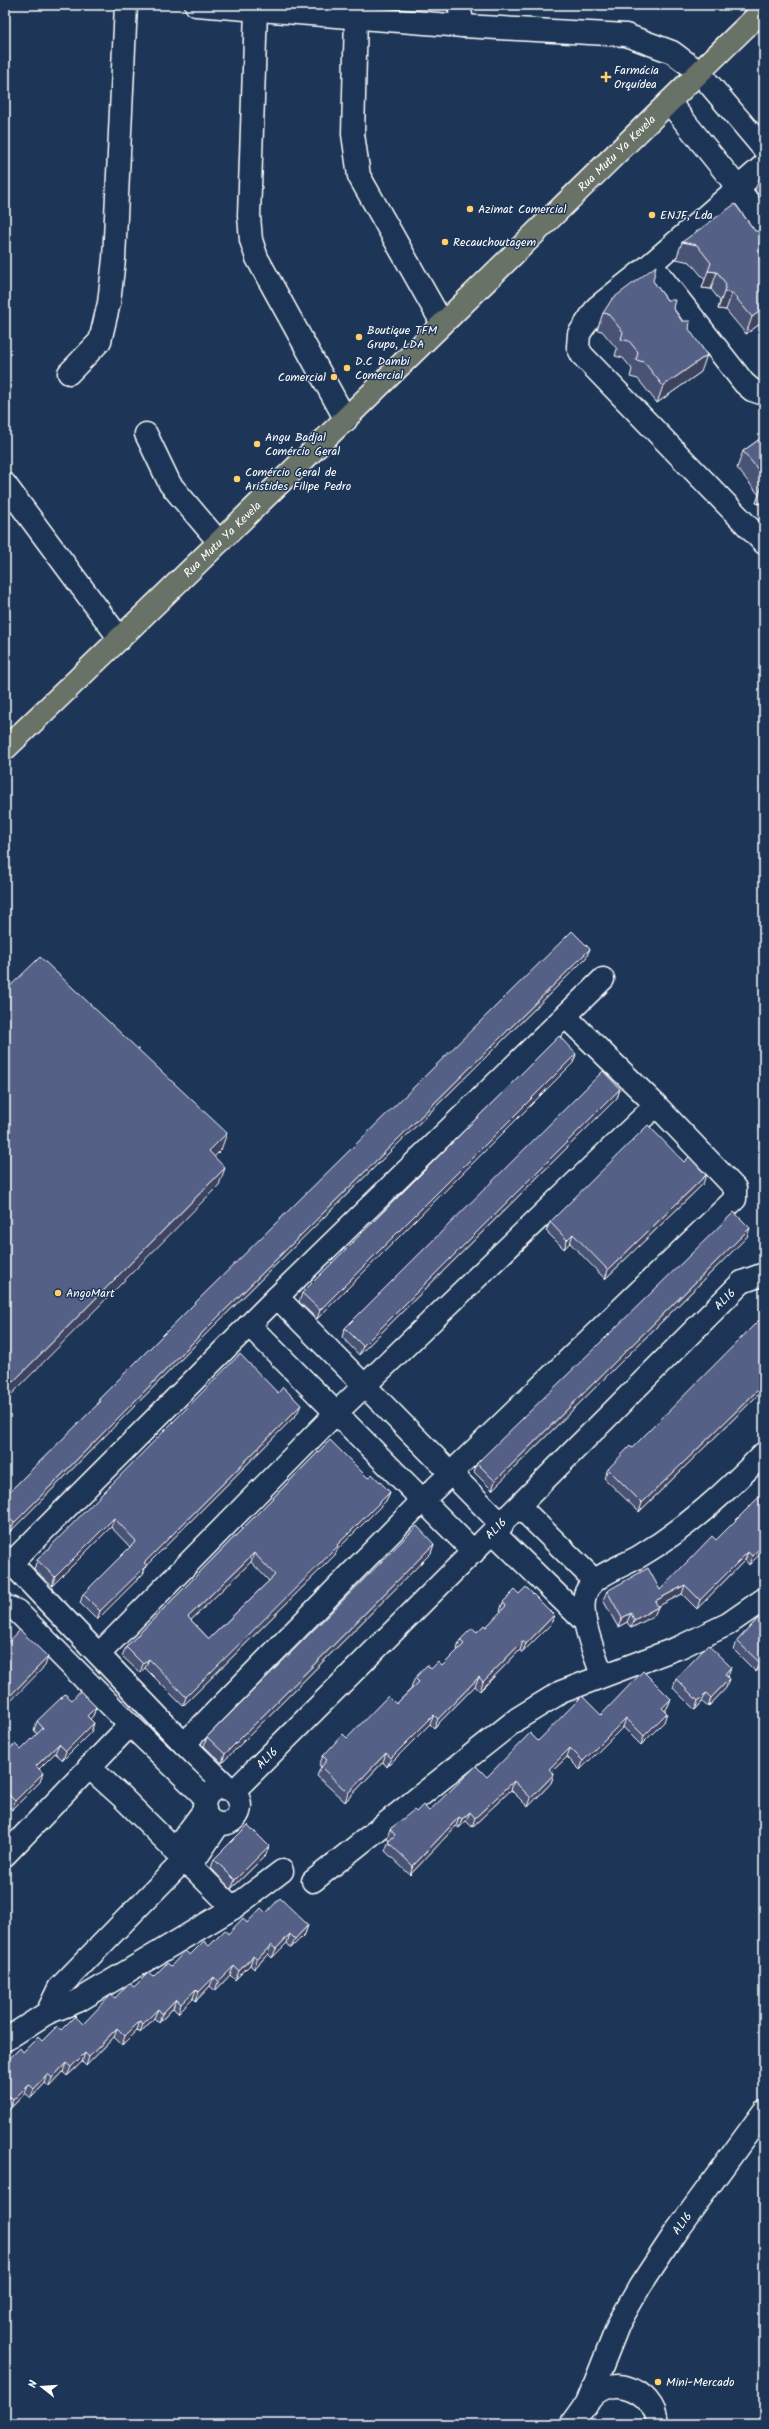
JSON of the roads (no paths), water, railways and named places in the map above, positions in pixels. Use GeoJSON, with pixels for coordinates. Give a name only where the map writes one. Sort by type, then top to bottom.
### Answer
{"type":"FeatureCollection","features":[{"type":"Feature","properties":{"kind":"main road","name":"Rua Mutu Ya Kevela"},"geometry":{"type":"LineString","coordinates":[[5,749],[346,420],[442,323],[764,9]]}},
{"type":"Feature","properties":{"kind":"street"},"geometry":{"type":"LineString","coordinates":[[69,373],[100,341],[109,303],[114,259],[126,5]]}},
{"type":"Feature","properties":{"kind":"street"},"geometry":{"type":"LineString","coordinates":[[196,5],[356,16],[463,26],[626,36],[672,52],[699,72],[764,149]]}},
{"type":"Feature","properties":{"kind":"street"},"geometry":{"type":"LineString","coordinates":[[459,5],[463,26]]}},
{"type":"Feature","properties":{"kind":"street"},"geometry":{"type":"LineString","coordinates":[[256,10],[249,216],[251,240],[257,258],[346,420]]}},
{"type":"Feature","properties":{"kind":"street"},"geometry":{"type":"LineString","coordinates":[[356,16],[353,134],[359,176],[442,323]]}},
{"type":"Feature","properties":{"kind":"street"},"geometry":{"type":"LineString","coordinates":[[669,102],[739,189],[764,224]]}},
{"type":"Feature","properties":{"kind":"street"},"geometry":{"type":"LineString","coordinates":[[764,165],[739,189],[651,264],[597,307],[579,334],[578,347],[582,355],[764,543]]}},
{"type":"Feature","properties":{"kind":"street"},"geometry":{"type":"LineString","coordinates":[[651,264],[744,383],[752,390],[764,394]]}},
{"type":"Feature","properties":{"kind":"street"},"geometry":{"type":"LineString","coordinates":[[146,434],[170,484],[219,542]]}},
{"type":"Feature","properties":{"kind":"street"},"geometry":{"type":"LineString","coordinates":[[5,484],[120,639]]}},
{"type":"Feature","properties":{"kind":"street"},"geometry":{"type":"LineString","coordinates":[[5,1606],[17,1611],[130,1725],[210,1810],[231,1822],[238,1813],[240,1802],[233,1792],[184,1744],[100,1653],[15,1566],[16,1558],[249,1325],[566,1017],[603,979]]}},
{"type":"Feature","properties":{"kind":"street"},"geometry":{"type":"LineString","coordinates":[[184,1744],[422,1501],[735,1199],[735,1188],[656,1105],[566,1017]]}},
{"type":"Feature","properties":{"kind":"street"},"geometry":{"type":"LineString","coordinates":[[100,1653],[335,1414],[656,1105]]}},
{"type":"Feature","properties":{"kind":"street","name":"AL16"},"geometry":{"type":"LineString","coordinates":[[233,1792],[498,1529],[519,1506],[742,1282],[764,1274]]}},
{"type":"Feature","properties":{"kind":"street"},"geometry":{"type":"LineString","coordinates":[[277,1298],[451,1474],[498,1529],[585,1622]]}},
{"type":"Feature","properties":{"kind":"street"},"geometry":{"type":"LineString","coordinates":[[249,1325],[335,1414],[474,1552]]}},
{"type":"Feature","properties":{"kind":"street"},"geometry":{"type":"LineString","coordinates":[[602,1675],[585,1622],[584,1601],[586,1592],[594,1580],[657,1546],[694,1520],[730,1488],[764,1453]]}},
{"type":"Feature","properties":{"kind":"street"},"geometry":{"type":"LineString","coordinates":[[519,1506],[594,1580]]}},
{"type":"Feature","properties":{"kind":"street"},"geometry":{"type":"LineString","coordinates":[[313,1881],[517,1719],[561,1692],[602,1675],[680,1647],[728,1624],[764,1599]]}},
{"type":"Feature","properties":{"kind":"street"},"geometry":{"type":"LineString","coordinates":[[5,1855],[130,1725]]}},
{"type":"Feature","properties":{"kind":"street"},"geometry":{"type":"LineString","coordinates":[[88,1767],[121,1796],[232,1908]]}},
{"type":"Feature","properties":{"kind":"street"},"geometry":{"type":"LineString","coordinates":[[48,2013],[59,1988],[183,1859],[210,1810],[219,1788],[233,1792]]}},
{"type":"Feature","properties":{"kind":"street"},"geometry":{"type":"LineString","coordinates":[[5,2040],[48,2013],[78,2001],[232,1908],[282,1871]]}},
{"type":"Feature","properties":{"kind":"street","name":"AL16"},"geometry":{"type":"LineString","coordinates":[[587,2403],[610,2343],[640,2286],[675,2233],[764,2111]]}},
{"type":"Feature","properties":{"kind":"street"},"geometry":{"type":"LineString","coordinates":[[610,2343],[609,2358],[613,2371],[634,2389],[645,2396],[653,2406],[659,2422]]}},
{"type":"Feature","properties":{"kind":"street"},"geometry":{"type":"LineString","coordinates":[[572,2424],[587,2403],[599,2392],[613,2387],[634,2389]]}},
{"type":"Feature","properties":{"kind":"street"},"geometry":{"type":"LineString","coordinates":[[581,2424],[587,2403]]}},
{"type":"Feature","properties":{"kind":"place","name":"Farmácia Orquídea"},"geometry":{"type":"Point","coordinates":[606,77]}},
{"type":"Feature","properties":{"kind":"place","name":"Azimat Comercial"},"geometry":{"type":"Point","coordinates":[470,209]}},
{"type":"Feature","properties":{"kind":"place","name":"ENJF, Lda"},"geometry":{"type":"Point","coordinates":[652,215]}},
{"type":"Feature","properties":{"kind":"place","name":"Recauchoutagem"},"geometry":{"type":"Point","coordinates":[445,242]}},
{"type":"Feature","properties":{"kind":"place","name":"Boutique TFM Grupo, LDA"},"geometry":{"type":"Point","coordinates":[359,337]}},
{"type":"Feature","properties":{"kind":"place","name":"D.C Dambi Comercial"},"geometry":{"type":"Point","coordinates":[347,368]}},
{"type":"Feature","properties":{"kind":"place","name":"Comercial"},"geometry":{"type":"Point","coordinates":[334,377]}},
{"type":"Feature","properties":{"kind":"place","name":"Angu Badjal Comércio Geral"},"geometry":{"type":"Point","coordinates":[257,444]}},
{"type":"Feature","properties":{"kind":"place","name":"Comércio Geral de Aristides Filipe Pedro"},"geometry":{"type":"Point","coordinates":[237,479]}},
{"type":"Feature","properties":{"kind":"place","name":"AngoMart"},"geometry":{"type":"Point","coordinates":[58,1293]}},
{"type":"Feature","properties":{"kind":"place","name":"Mini-Mercado"},"geometry":{"type":"Point","coordinates":[658,2382]}}]}
